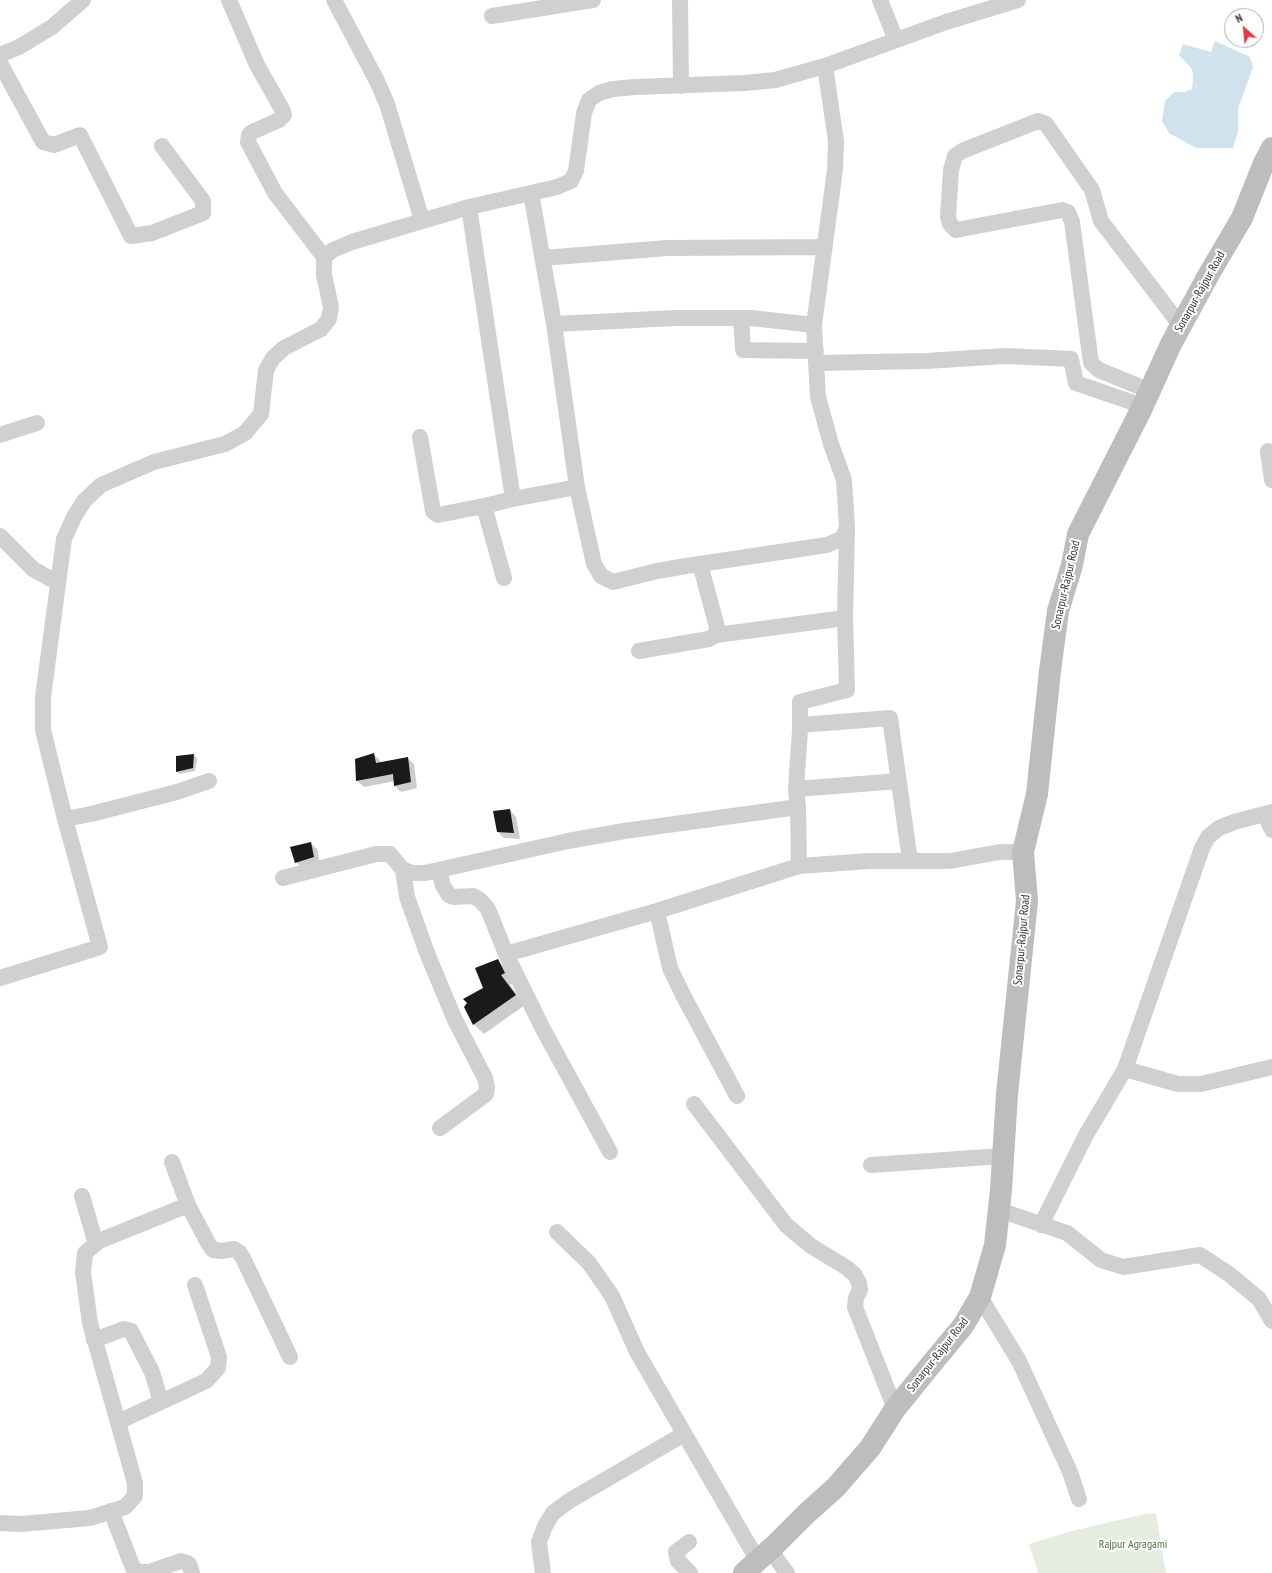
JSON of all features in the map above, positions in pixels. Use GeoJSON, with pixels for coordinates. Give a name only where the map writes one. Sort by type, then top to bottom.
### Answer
{"type":"FeatureCollection","features":[{"type":"Feature","properties":{"kind":"main road","name":"Sonarpur-Rajpur Road"},"geometry":{"type":"LineString","coordinates":[[757,1561],[836,1487],[870,1448],[895,1410],[963,1326],[980,1297],[995,1245],[999,1210],[1007,1094],[1027,900],[1023,852],[1036,794],[1058,611],[1072,565],[1078,534],[1147,398],[1180,326],[1242,218],[1264,163],[1272,148]]}},
{"type":"Feature","properties":{"kind":"street"},"geometry":{"type":"LineString","coordinates":[[0,55],[19,47],[52,27],[83,0]]}},
{"type":"Feature","properties":{"kind":"street"},"geometry":{"type":"LineString","coordinates":[[0,978],[100,947],[65,819],[44,730],[42,696],[64,539],[74,517],[84,501],[101,485],[154,462],[225,444],[246,433],[261,414],[266,370],[273,358],[284,348],[321,329],[329,319],[331,307],[324,276],[324,258],[275,193],[248,142],[249,135],[252,132],[279,120],[284,115],[257,65],[229,0]]}},
{"type":"Feature","properties":{"kind":"street"},"geometry":{"type":"LineString","coordinates":[[334,0],[377,81],[384,98],[422,220]]}},
{"type":"Feature","properties":{"kind":"street"},"geometry":{"type":"LineString","coordinates":[[492,16],[593,0]]}},
{"type":"Feature","properties":{"kind":"street"},"geometry":{"type":"LineString","coordinates":[[680,0],[681,86]]}},
{"type":"Feature","properties":{"kind":"street"},"geometry":{"type":"LineString","coordinates":[[880,0],[896,40]]}},
{"type":"Feature","properties":{"kind":"street"},"geometry":{"type":"LineString","coordinates":[[324,258],[333,250],[352,242],[422,220],[469,207],[557,187],[570,181],[576,171],[584,113],[589,100],[599,93],[613,89],[745,83],[775,80],[825,66],[946,22],[980,6],[1018,0]]}},
{"type":"Feature","properties":{"kind":"street"},"geometry":{"type":"LineString","coordinates":[[0,63],[43,142],[54,145],[80,135],[131,236],[152,233],[203,213],[203,201],[162,146]]}},
{"type":"Feature","properties":{"kind":"street"},"geometry":{"type":"LineString","coordinates":[[799,866],[798,807],[796,789],[800,702],[847,690],[845,618],[847,528],[844,480],[831,444],[818,397],[814,325],[835,170],[836,141],[825,66]]}},
{"type":"Feature","properties":{"kind":"street"},"geometry":{"type":"LineString","coordinates":[[1147,398],[1099,370],[1091,363],[1072,222],[1068,212],[1062,210],[956,230],[950,224],[948,217],[951,170],[955,156],[962,151],[1038,121],[1046,124],[1092,190],[1101,221],[1180,326]]}},
{"type":"Feature","properties":{"kind":"street"},"geometry":{"type":"LineString","coordinates":[[532,193],[554,324],[577,487],[594,564],[601,576],[613,582],[657,571],[827,545],[843,538],[847,528]]}},
{"type":"Feature","properties":{"kind":"street"},"geometry":{"type":"LineString","coordinates":[[469,207],[513,499]]}},
{"type":"Feature","properties":{"kind":"street"},"geometry":{"type":"LineString","coordinates":[[543,258],[667,248],[824,248]]}},
{"type":"Feature","properties":{"kind":"street"},"geometry":{"type":"LineString","coordinates":[[554,324],[676,318],[741,318],[814,325]]}},
{"type":"Feature","properties":{"kind":"street"},"geometry":{"type":"LineString","coordinates":[[741,318],[743,350],[816,357],[926,361],[1006,356],[1071,359],[1076,383],[1147,398]]}},
{"type":"Feature","properties":{"kind":"street"},"geometry":{"type":"LineString","coordinates":[[0,435],[37,423]]}},
{"type":"Feature","properties":{"kind":"street"},"geometry":{"type":"LineString","coordinates":[[420,437],[433,511],[438,515],[577,487]]}},
{"type":"Feature","properties":{"kind":"street"},"geometry":{"type":"LineString","coordinates":[[1268,451],[1272,480]]}},
{"type":"Feature","properties":{"kind":"street"},"geometry":{"type":"LineString","coordinates":[[484,506],[504,578]]}},
{"type":"Feature","properties":{"kind":"street"},"geometry":{"type":"LineString","coordinates":[[0,536],[33,569],[58,583]]}},
{"type":"Feature","properties":{"kind":"street"},"geometry":{"type":"LineString","coordinates":[[700,564],[717,627],[716,635]]}},
{"type":"Feature","properties":{"kind":"street"},"geometry":{"type":"LineString","coordinates":[[639,651],[709,640],[716,635],[845,618]]}},
{"type":"Feature","properties":{"kind":"street"},"geometry":{"type":"LineString","coordinates":[[800,725],[890,718],[910,861]]}},
{"type":"Feature","properties":{"kind":"street"},"geometry":{"type":"LineString","coordinates":[[65,819],[91,814],[177,792],[209,781]]}},
{"type":"Feature","properties":{"kind":"street"},"geometry":{"type":"LineString","coordinates":[[796,789],[899,781]]}},
{"type":"Feature","properties":{"kind":"street"},"geometry":{"type":"LineString","coordinates":[[403,870],[413,873],[438,870],[568,841],[624,831],[798,807]]}},
{"type":"Feature","properties":{"kind":"street"},"geometry":{"type":"LineString","coordinates":[[1042,1225],[1086,1135],[1125,1069],[1202,848],[1208,837],[1219,828],[1234,822],[1269,813],[1272,830]]}},
{"type":"Feature","properties":{"kind":"street"},"geometry":{"type":"LineString","coordinates":[[506,954],[657,911],[799,866],[869,861],[950,861],[1000,852],[1023,852]]}},
{"type":"Feature","properties":{"kind":"street"},"geometry":{"type":"LineString","coordinates":[[283,878],[376,854],[390,854],[403,870],[407,897],[427,953],[455,1020],[483,1072],[487,1087],[486,1094],[440,1128]]}},
{"type":"Feature","properties":{"kind":"street"},"geometry":{"type":"LineString","coordinates":[[438,870],[443,886],[449,895],[454,897],[473,896],[480,900],[488,909],[506,954],[543,1029],[610,1152]]}},
{"type":"Feature","properties":{"kind":"street"},"geometry":{"type":"LineString","coordinates":[[657,911],[670,968],[737,1096]]}},
{"type":"Feature","properties":{"kind":"street"},"geometry":{"type":"LineString","coordinates":[[1125,1069],[1178,1084],[1201,1084],[1272,1067]]}},
{"type":"Feature","properties":{"kind":"street"},"geometry":{"type":"LineString","coordinates":[[694,1104],[786,1225],[811,1246],[847,1268],[855,1275],[859,1283],[860,1290],[854,1307],[895,1410]]}},
{"type":"Feature","properties":{"kind":"street"},"geometry":{"type":"LineString","coordinates":[[871,1165],[1003,1156]]}},
{"type":"Feature","properties":{"kind":"street"},"geometry":{"type":"LineString","coordinates":[[172,1162],[188,1205],[208,1243],[213,1250],[222,1251],[234,1249],[239,1252],[290,1357]]}},
{"type":"Feature","properties":{"kind":"street"},"geometry":{"type":"LineString","coordinates":[[82,1196],[96,1244]]}},
{"type":"Feature","properties":{"kind":"street"},"geometry":{"type":"LineString","coordinates":[[0,1523],[21,1524],[90,1518],[125,1507],[135,1496],[136,1483],[90,1323],[83,1272],[85,1254],[99,1241],[188,1205]]}},
{"type":"Feature","properties":{"kind":"street"},"geometry":{"type":"LineString","coordinates":[[999,1210],[1067,1234],[1101,1260],[1124,1267],[1200,1256],[1229,1274],[1259,1298],[1272,1321]]}},
{"type":"Feature","properties":{"kind":"street"},"geometry":{"type":"LineString","coordinates":[[557,1232],[589,1263],[612,1296],[637,1352],[757,1561],[787,1573]]}},
{"type":"Feature","properties":{"kind":"street"},"geometry":{"type":"LineString","coordinates":[[118,1422],[206,1381],[218,1368],[219,1357],[195,1285]]}},
{"type":"Feature","properties":{"kind":"street"},"geometry":{"type":"LineString","coordinates":[[980,1297],[1019,1361],[1070,1472],[1079,1499]]}},
{"type":"Feature","properties":{"kind":"street"},"geometry":{"type":"LineString","coordinates":[[94,1340],[124,1329],[131,1331],[152,1372],[161,1402]]}},
{"type":"Feature","properties":{"kind":"street"},"geometry":{"type":"LineString","coordinates":[[543,1573],[539,1542],[545,1526],[553,1513],[569,1501],[684,1434]]}},
{"type":"Feature","properties":{"kind":"street"},"geometry":{"type":"LineString","coordinates":[[111,1511],[133,1568],[139,1572],[149,1572],[181,1561],[189,1564],[192,1573]]}},
{"type":"Feature","properties":{"kind":"street"},"geometry":{"type":"LineString","coordinates":[[689,1542],[676,1552],[678,1561],[690,1573]]}},
{"type":"Feature","properties":{"kind":"green space","name":"Rajpur Agragami"},"geometry":{"type":"Polygon","coordinates":[[[1156,1513],[1166,1573],[1038,1573],[1029,1544],[1072,1531],[1145,1514],[1156,1513]]]}},
{"type":"Feature","properties":{"kind":"water"},"geometry":{"type":"Polygon","coordinates":[[[1215,41],[1224,45],[1224,48],[1230,48],[1250,57],[1253,67],[1238,109],[1238,132],[1233,148],[1196,148],[1169,133],[1162,121],[1165,101],[1174,92],[1184,92],[1192,89],[1192,69],[1179,55],[1183,44],[1211,52],[1215,41]]]}},
{"type":"Feature","properties":{"kind":"building"},"geometry":{"type":"Polygon","coordinates":[[[374,753],[376,763],[408,757],[411,782],[394,786],[393,774],[356,781],[355,759],[374,753]]]}},
{"type":"Feature","properties":{"kind":"building"},"geometry":{"type":"Polygon","coordinates":[[[194,754],[193,768],[176,772],[176,756],[194,754]]]}},
{"type":"Feature","properties":{"kind":"building"},"geometry":{"type":"Polygon","coordinates":[[[510,809],[514,833],[497,832],[493,811],[510,809]]]}},
{"type":"Feature","properties":{"kind":"building"},"geometry":{"type":"Polygon","coordinates":[[[311,842],[314,857],[295,863],[290,847],[311,842]]]}},
{"type":"Feature","properties":{"kind":"building"},"geometry":{"type":"Polygon","coordinates":[[[498,959],[505,973],[501,975],[516,995],[473,1025],[464,1007],[467,1003],[463,999],[483,988],[475,968],[498,959]]]}}]}
